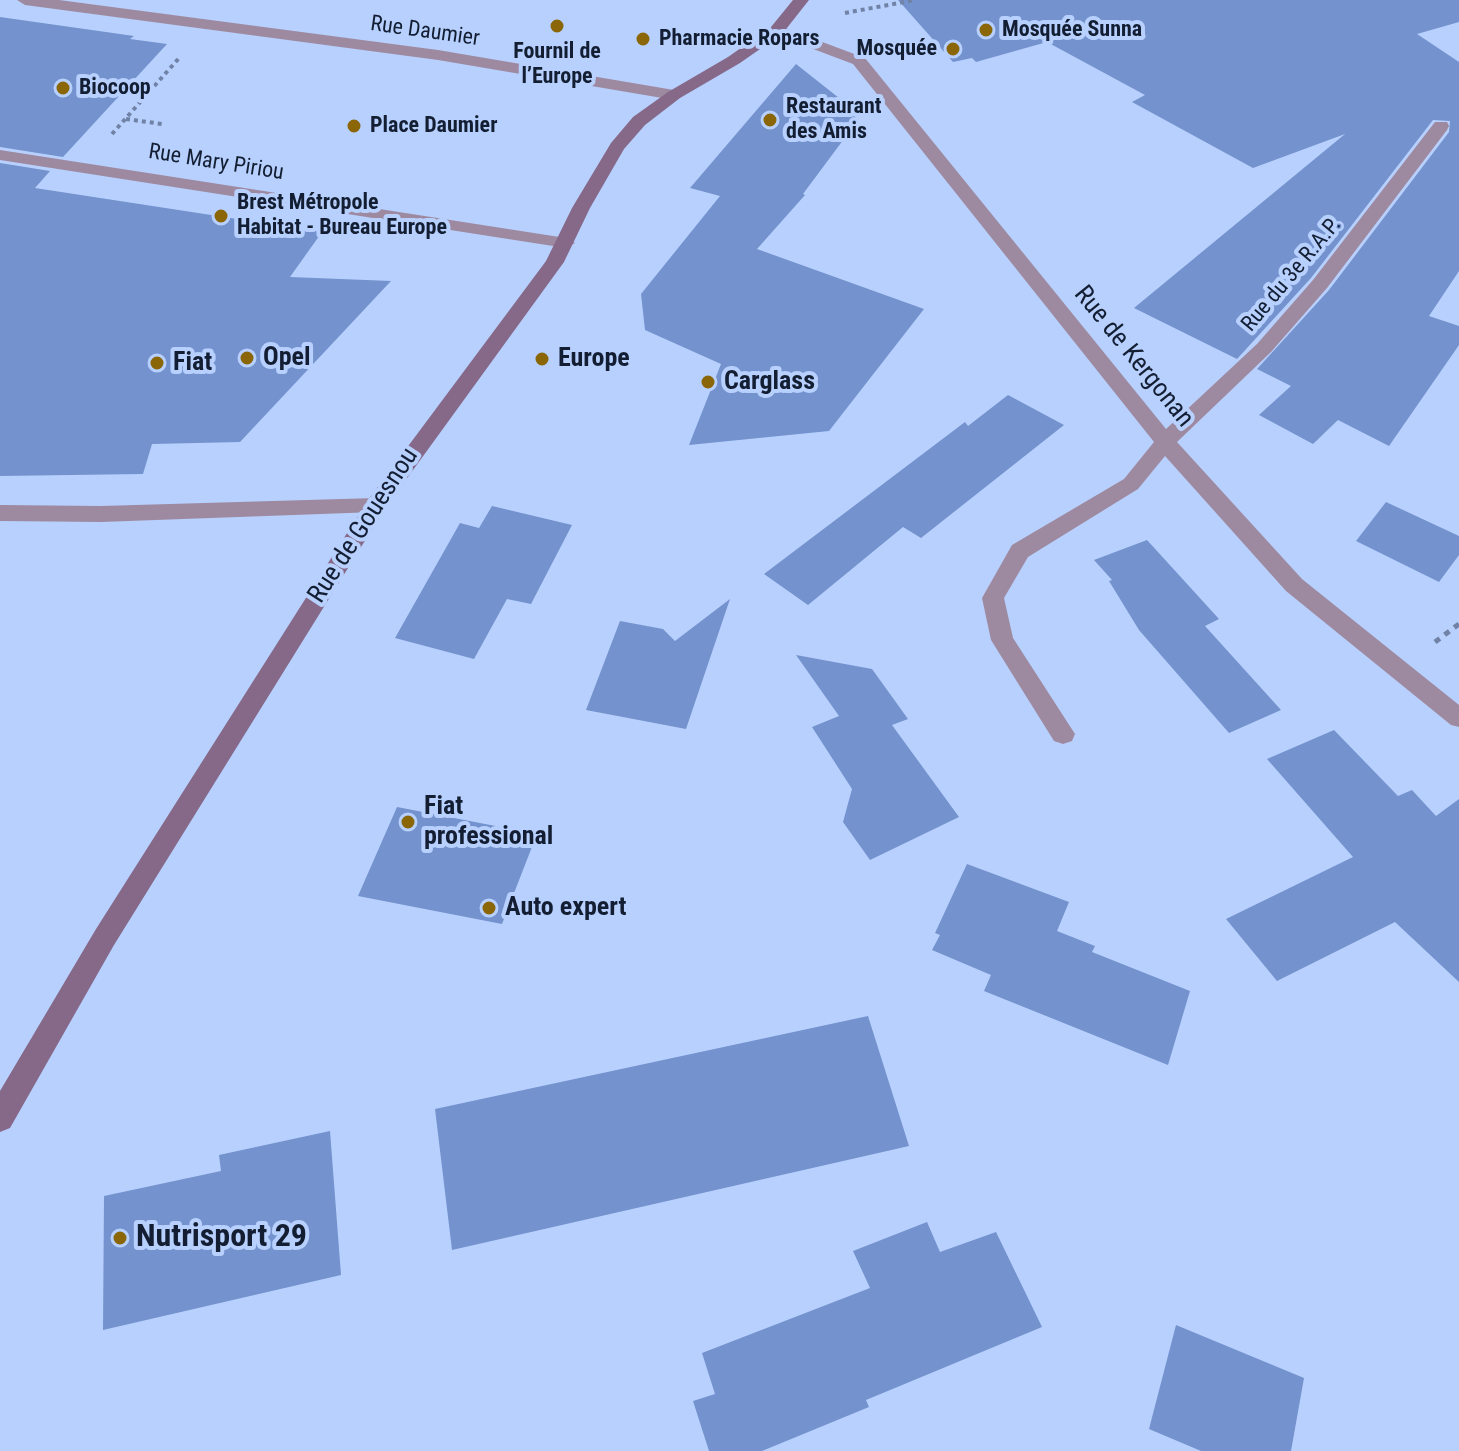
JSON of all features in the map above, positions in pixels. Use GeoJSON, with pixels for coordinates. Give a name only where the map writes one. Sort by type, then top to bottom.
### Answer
{"type":"FeatureCollection","features":[{"type":"Feature","properties":{"kind":"street","name":"Rue Daumier"},"geometry":{"type":"LineString","coordinates":[[25,0],[113,5],[674,95]]}},
{"type":"Feature","properties":{"kind":"street","name":"Rue de Gouesnou"},"geometry":{"type":"LineString","coordinates":[[0,1118],[105,937],[376,505],[424,436],[541,282],[566,243],[581,208],[617,147],[639,121],[674,95],[734,60],[777,30],[801,0]]}},
{"type":"Feature","properties":{"kind":"street","name":"Rue de Kergonan"},"geometry":{"type":"LineString","coordinates":[[777,30],[859,61],[1165,442],[1294,585],[1459,718]]}},
{"type":"Feature","properties":{"kind":"street","name":"Rue du 3e R.A.P."},"geometry":{"type":"LineString","coordinates":[[1063,734],[1002,640],[993,598],[1020,551],[1131,484],[1165,442],[1264,348],[1320,284],[1441,126]]}},
{"type":"Feature","properties":{"kind":"street","name":"Rue Mary Piriou"},"geometry":{"type":"LineString","coordinates":[[0,155],[566,243]]}},
{"type":"Feature","properties":{"kind":"street"},"geometry":{"type":"LineString","coordinates":[[0,513],[101,514],[376,505]]}},
{"type":"Feature","properties":{"kind":"path"},"geometry":{"type":"LineString","coordinates":[[106,142],[186,51]]}},
{"type":"Feature","properties":{"kind":"path"},"geometry":{"type":"LineString","coordinates":[[125,119],[162,124]]}},
{"type":"Feature","properties":{"kind":"building"},"geometry":{"type":"Polygon","coordinates":[[[898,0],[1459,0],[1459,22],[1417,34],[1459,62],[1459,271],[1429,316],[1459,326],[1459,345],[1389,446],[1338,420],[1313,444],[1259,415],[1291,386],[1257,369],[1329,290],[1449,132],[1450,121],[1433,120],[1311,278],[1237,359],[1134,308],[1345,134],[1253,168],[1132,102],[1145,95],[1047,42],[976,62],[972,58],[953,62],[898,0]]]}},
{"type":"Feature","properties":{"kind":"building","name":"Biocoop"},"geometry":{"type":"Polygon","coordinates":[[[0,17],[134,36],[130,39],[167,44],[63,157],[0,147],[0,17]]]}},
{"type":"Feature","properties":{"kind":"building"},"geometry":{"type":"Polygon","coordinates":[[[796,64],[839,98],[858,120],[805,195],[757,249],[924,309],[829,431],[689,445],[721,364],[645,330],[641,294],[720,196],[690,188],[796,64]]]}},
{"type":"Feature","properties":{"kind":"building","name":"Fiat"},"geometry":{"type":"Polygon","coordinates":[[[0,163],[50,171],[35,188],[322,232],[290,277],[391,281],[240,442],[152,444],[143,474],[0,476],[0,163]]]}},
{"type":"Feature","properties":{"kind":"building"},"geometry":{"type":"Polygon","coordinates":[[[1008,395],[1064,425],[921,538],[903,527],[808,605],[764,574],[965,422],[968,426],[1008,395]]]}},
{"type":"Feature","properties":{"kind":"building"},"geometry":{"type":"Polygon","coordinates":[[[1386,502],[1459,536],[1459,555],[1439,582],[1356,541],[1386,502]]]}},
{"type":"Feature","properties":{"kind":"building"},"geometry":{"type":"Polygon","coordinates":[[[492,506],[572,525],[531,604],[507,599],[474,659],[395,638],[460,523],[479,528],[492,506]]]}},
{"type":"Feature","properties":{"kind":"building"},"geometry":{"type":"Polygon","coordinates":[[[1147,540],[1219,619],[1205,626],[1281,710],[1229,733],[1139,630],[1109,581],[1112,580],[1094,560],[1147,540]]]}},
{"type":"Feature","properties":{"kind":"building"},"geometry":{"type":"Polygon","coordinates":[[[730,599],[686,729],[586,710],[620,621],[663,629],[675,641],[730,599]]]}},
{"type":"Feature","properties":{"kind":"building"},"geometry":{"type":"Polygon","coordinates":[[[796,655],[872,669],[908,719],[892,725],[959,817],[870,860],[843,822],[852,789],[812,727],[839,716],[796,655]]]}},
{"type":"Feature","properties":{"kind":"building"},"geometry":{"type":"Polygon","coordinates":[[[1334,730],[1398,796],[1412,790],[1436,816],[1459,799],[1459,982],[1395,922],[1277,981],[1226,919],[1353,857],[1267,759],[1334,730]]]}},
{"type":"Feature","properties":{"kind":"building"},"geometry":{"type":"Polygon","coordinates":[[[397,807],[537,834],[502,924],[358,896],[397,807]]]}},
{"type":"Feature","properties":{"kind":"building"},"geometry":{"type":"Polygon","coordinates":[[[967,864],[1069,902],[1057,931],[1095,946],[1092,952],[1190,991],[1168,1065],[984,991],[991,975],[932,950],[940,935],[935,933],[967,864]]]}},
{"type":"Feature","properties":{"kind":"building"},"geometry":{"type":"Polygon","coordinates":[[[868,1016],[909,1146],[452,1250],[435,1109],[868,1016]]]}},
{"type":"Feature","properties":{"kind":"building"},"geometry":{"type":"Polygon","coordinates":[[[330,1131],[341,1275],[103,1330],[104,1196],[221,1171],[219,1155],[330,1131]]]}},
{"type":"Feature","properties":{"kind":"building"},"geometry":{"type":"Polygon","coordinates":[[[927,1222],[940,1252],[996,1232],[1042,1327],[866,1400],[869,1407],[762,1451],[709,1451],[693,1401],[715,1394],[702,1353],[870,1288],[853,1251],[927,1222]]]}},
{"type":"Feature","properties":{"kind":"building"},"geometry":{"type":"Polygon","coordinates":[[[1176,1325],[1304,1378],[1291,1451],[1201,1451],[1149,1429],[1176,1325]]]}},
{"type":"Feature","properties":{"kind":"place","name":"Fournil de l’Europe"},"geometry":{"type":"Point","coordinates":[557,26]}},
{"type":"Feature","properties":{"kind":"place","name":"Mosquée Sunna"},"geometry":{"type":"Point","coordinates":[986,30]}},
{"type":"Feature","properties":{"kind":"place","name":"Pharmacie Ropars"},"geometry":{"type":"Point","coordinates":[643,39]}},
{"type":"Feature","properties":{"kind":"place","name":"Mosquée"},"geometry":{"type":"Point","coordinates":[953,49]}},
{"type":"Feature","properties":{"kind":"place","name":"Biocoop"},"geometry":{"type":"Point","coordinates":[63,88]}},
{"type":"Feature","properties":{"kind":"place","name":"Restaurant des Amis"},"geometry":{"type":"Point","coordinates":[770,120]}},
{"type":"Feature","properties":{"kind":"place","name":"Place Daumier"},"geometry":{"type":"Point","coordinates":[354,126]}},
{"type":"Feature","properties":{"kind":"place","name":"Brest Métropole Habitat - Bureau Europe"},"geometry":{"type":"Point","coordinates":[221,216]}},
{"type":"Feature","properties":{"kind":"place","name":"Opel"},"geometry":{"type":"Point","coordinates":[247,358]}},
{"type":"Feature","properties":{"kind":"place","name":"Europe"},"geometry":{"type":"Point","coordinates":[542,359]}},
{"type":"Feature","properties":{"kind":"place","name":"Fiat"},"geometry":{"type":"Point","coordinates":[157,363]}},
{"type":"Feature","properties":{"kind":"place","name":"Carglass"},"geometry":{"type":"Point","coordinates":[708,382]}},
{"type":"Feature","properties":{"kind":"place","name":"Fiat professional"},"geometry":{"type":"Point","coordinates":[408,822]}},
{"type":"Feature","properties":{"kind":"place","name":"Auto expert"},"geometry":{"type":"Point","coordinates":[489,908]}},
{"type":"Feature","properties":{"kind":"place","name":"Nutrisport 29"},"geometry":{"type":"Point","coordinates":[120,1238]}}]}
